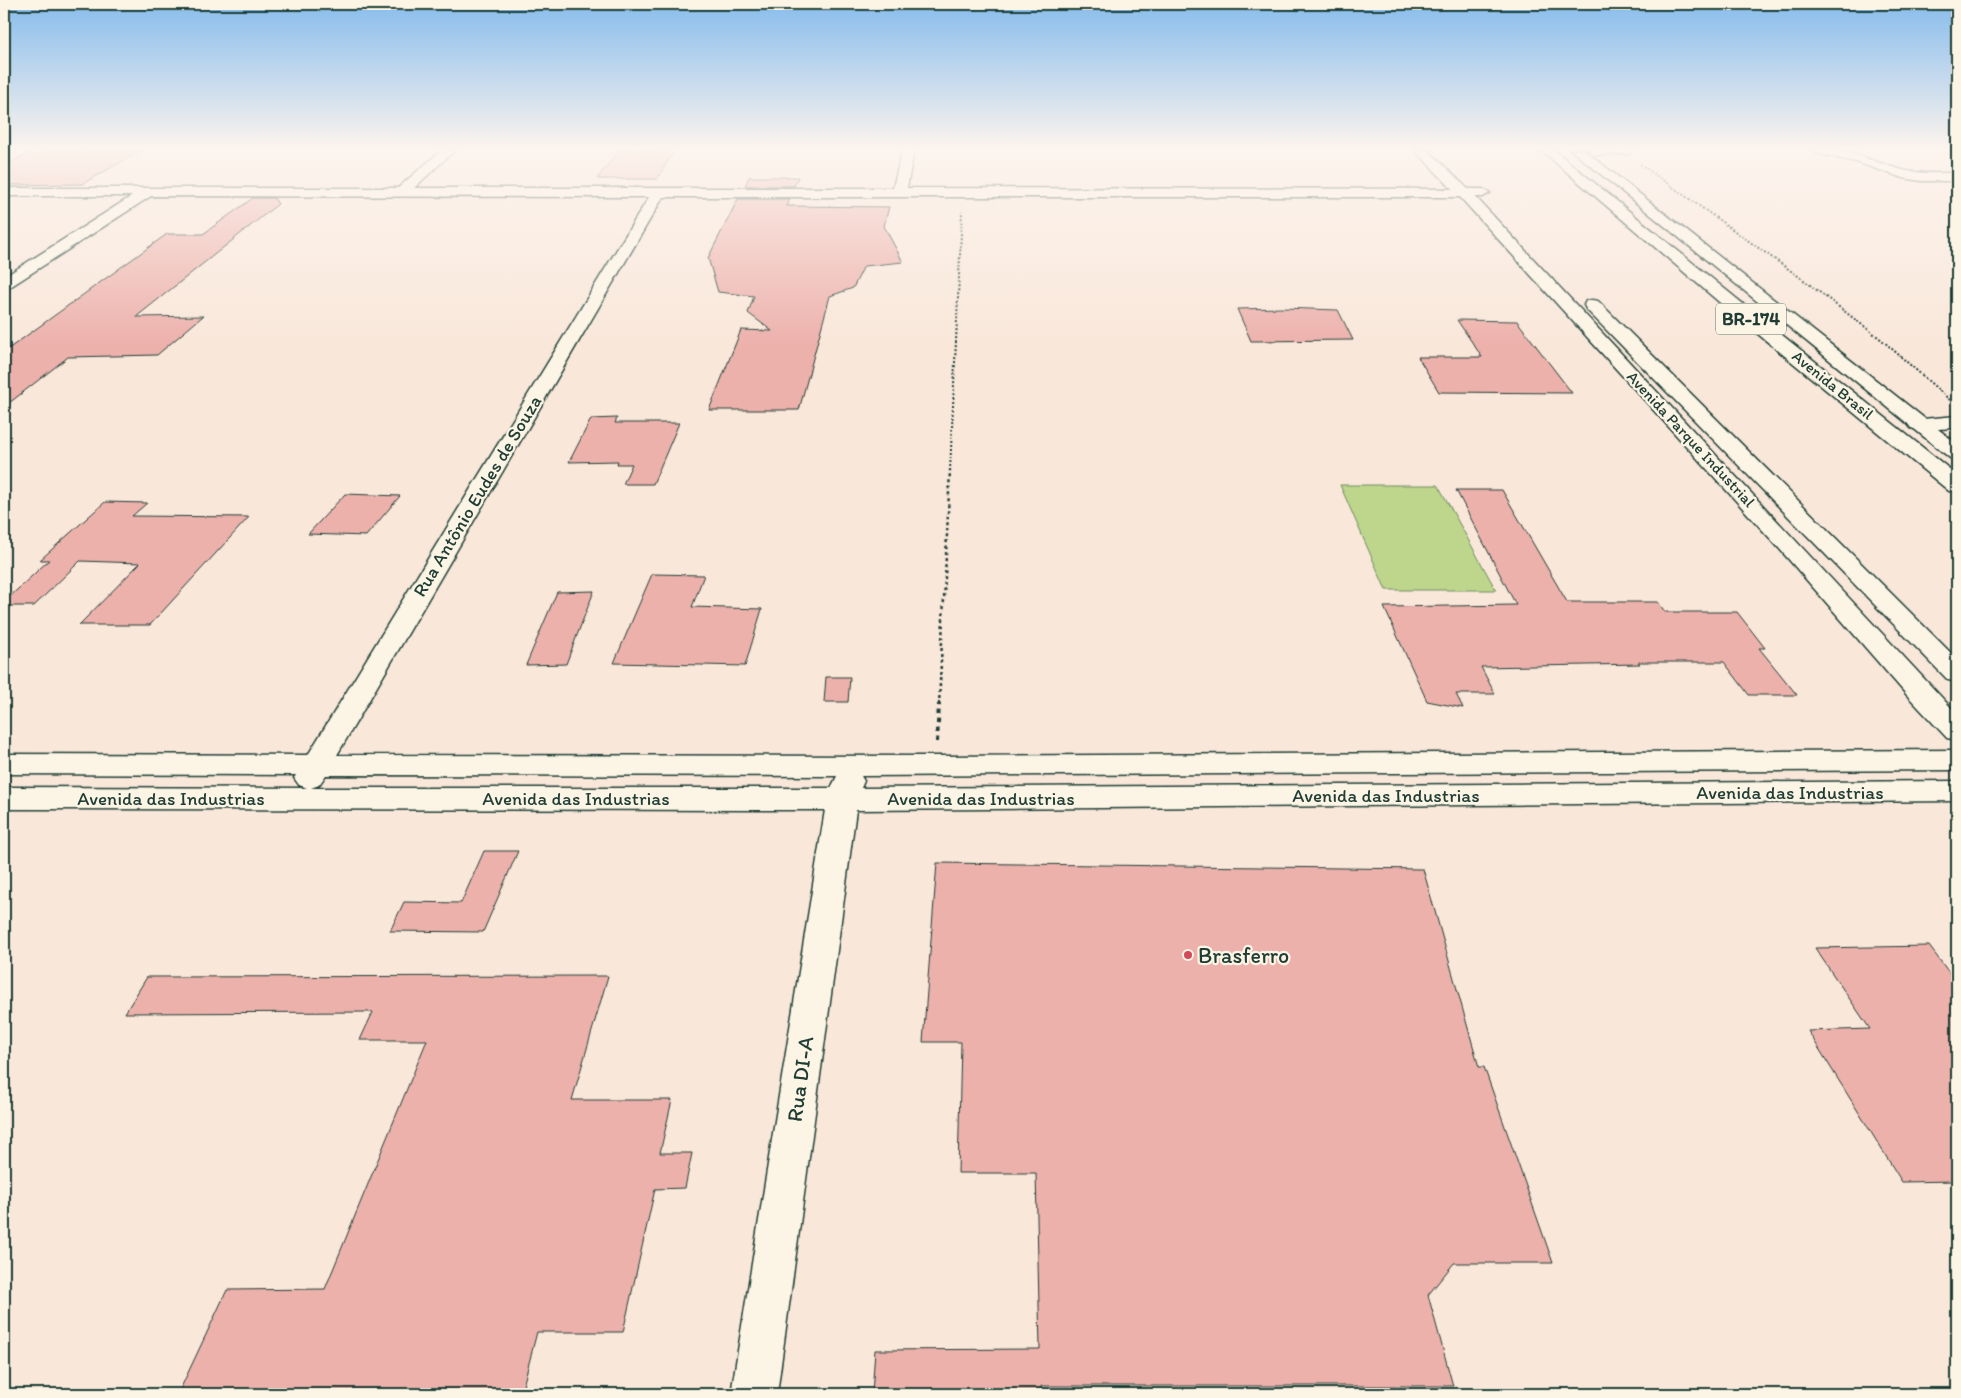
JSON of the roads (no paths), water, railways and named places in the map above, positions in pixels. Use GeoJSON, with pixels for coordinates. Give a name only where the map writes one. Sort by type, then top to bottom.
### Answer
{"type":"FeatureCollection","features":[{"type":"Feature","properties":{"kind":"main road"},"geometry":{"type":"LineString","coordinates":[[4,284],[112,215]]}},
{"type":"Feature","properties":{"kind":"main road","name":"Rua Antônio Eudes de Souza"},"geometry":{"type":"LineString","coordinates":[[296,798],[645,215]]}},
{"type":"Feature","properties":{"kind":"main road","name":"Avenida Parque Industrial"},"geometry":{"type":"LineString","coordinates":[[1492,215],[1575,314],[1957,731]]}},
{"type":"Feature","properties":{"kind":"main road","name":"Avenida Parque Industrial"},"geometry":{"type":"LineString","coordinates":[[1497,215],[1600,313],[1957,674]]}},
{"type":"Feature","properties":{"kind":"main road","name":"Avenida Brasil"},"geometry":{"type":"LineString","coordinates":[[1625,215],[1957,486]]}},
{"type":"Feature","properties":{"kind":"main road","name":"Avenida Brasil"},"geometry":{"type":"LineString","coordinates":[[1658,215],[1957,454]]}},
{"type":"Feature","properties":{"kind":"main road","name":"BR-174"},"geometry":{"type":"LineString","coordinates":[[1671,215],[1688,230],[1698,248]]}},
{"type":"Feature","properties":{"kind":"main road"},"geometry":{"type":"LineString","coordinates":[[1575,314],[1600,313]]}},
{"type":"Feature","properties":{"kind":"main road"},"geometry":{"type":"LineString","coordinates":[[1918,424],[1957,422]]}},
{"type":"Feature","properties":{"kind":"main road"},"geometry":{"type":"LineString","coordinates":[[1707,457],[1742,456]]}},
{"type":"Feature","properties":{"kind":"main road","name":"Avenida das Industrias"},"geometry":{"type":"LineString","coordinates":[[4,798],[296,798],[848,782],[936,766],[1957,760]]}},
{"type":"Feature","properties":{"kind":"main road"},"geometry":{"type":"LineString","coordinates":[[1415,763],[1419,794]]}},
{"type":"Feature","properties":{"kind":"main road","name":"Avenida das Industrias"},"geometry":{"type":"LineString","coordinates":[[4,764],[316,766],[848,782],[1419,794],[1957,790]]}},
{"type":"Feature","properties":{"kind":"main road","name":"Rua DI-A"},"geometry":{"type":"LineString","coordinates":[[754,1394],[848,782]]}},
{"type":"Feature","properties":{"kind":"place","name":"Brasferro"},"geometry":{"type":"Point","coordinates":[1188,955]}}]}
